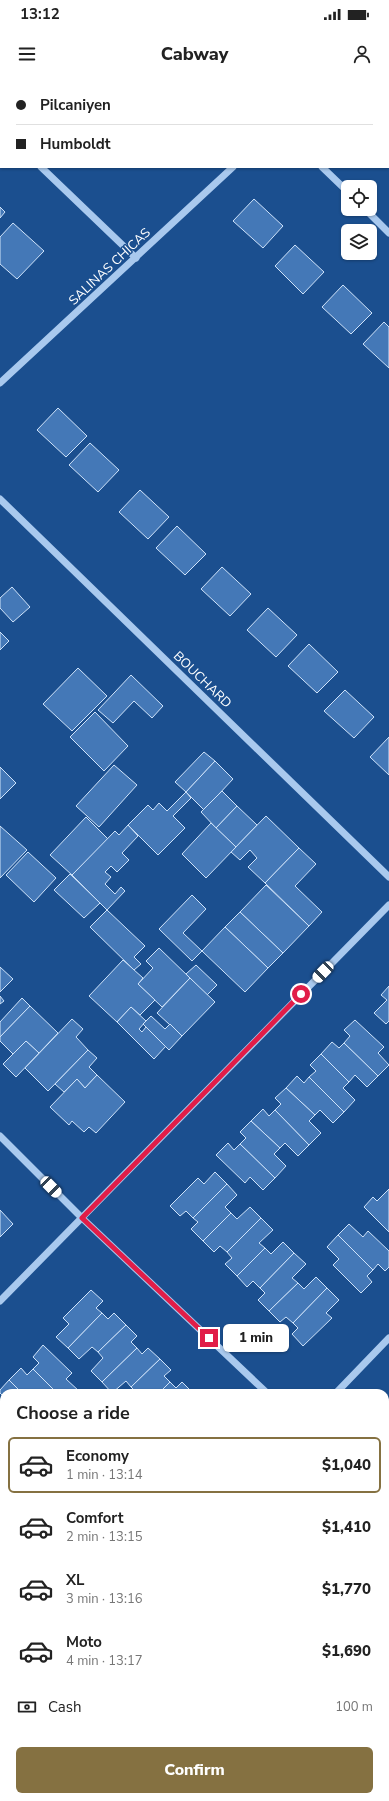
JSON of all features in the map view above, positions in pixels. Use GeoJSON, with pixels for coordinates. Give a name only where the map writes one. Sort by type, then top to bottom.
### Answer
{"type":"FeatureCollection","features":[{"type":"Feature","properties":{"kind":"street"},"geometry":{"type":"LineString","coordinates":[[42,168],[136,258]]}},
{"type":"Feature","properties":{"kind":"street","name":"SALINAS CHICAS"},"geometry":{"type":"LineString","coordinates":[[0,383],[232,168]]}},
{"type":"Feature","properties":{"kind":"street"},"geometry":{"type":"LineString","coordinates":[[323,168],[341,185]]}},
{"type":"Feature","properties":{"kind":"street"},"geometry":{"type":"LineString","coordinates":[[372,216],[389,233]]}},
{"type":"Feature","properties":{"kind":"street","name":"BOUCHARD"},"geometry":{"type":"LineString","coordinates":[[0,499],[389,877]]}},
{"type":"Feature","properties":{"kind":"street"},"geometry":{"type":"LineString","coordinates":[[0,1301],[389,905]]}},
{"type":"Feature","properties":{"kind":"street"},"geometry":{"type":"LineString","coordinates":[[0,1136],[82,1218],[263,1389]]}},
{"type":"Feature","properties":{"kind":"street"},"geometry":{"type":"LineString","coordinates":[[340,1389],[389,1338]]}},
{"type":"Feature","properties":{"kind":"building"},"geometry":{"type":"Polygon","coordinates":[[[254,199],[283,226],[263,248],[233,221],[254,199]]]}},
{"type":"Feature","properties":{"kind":"building"},"geometry":{"type":"Polygon","coordinates":[[[0,207],[5,212],[0,218],[0,207]]]}},
{"type":"Feature","properties":{"kind":"building"},"geometry":{"type":"Polygon","coordinates":[[[13,223],[44,251],[17,279],[0,264],[0,237],[13,223]]]}},
{"type":"Feature","properties":{"kind":"building"},"geometry":{"type":"Polygon","coordinates":[[[295,245],[324,272],[303,294],[275,266],[295,245]]]}},
{"type":"Feature","properties":{"kind":"building"},"geometry":{"type":"Polygon","coordinates":[[[343,285],[372,313],[351,334],[322,307],[343,285]]]}},
{"type":"Feature","properties":{"kind":"building"},"geometry":{"type":"Polygon","coordinates":[[[384,322],[389,327],[389,368],[363,344],[384,322]]]}},
{"type":"Feature","properties":{"kind":"building"},"geometry":{"type":"Polygon","coordinates":[[[58,408],[87,436],[66,457],[37,430],[58,408]]]}},
{"type":"Feature","properties":{"kind":"building"},"geometry":{"type":"Polygon","coordinates":[[[90,443],[119,470],[98,492],[69,465],[90,443]]]}},
{"type":"Feature","properties":{"kind":"building"},"geometry":{"type":"Polygon","coordinates":[[[140,490],[169,517],[148,539],[119,512],[140,490]]]}},
{"type":"Feature","properties":{"kind":"building"},"geometry":{"type":"Polygon","coordinates":[[[177,526],[206,554],[185,575],[156,548],[177,526]]]}},
{"type":"Feature","properties":{"kind":"building"},"geometry":{"type":"Polygon","coordinates":[[[222,567],[251,594],[230,616],[201,589],[222,567]]]}},
{"type":"Feature","properties":{"kind":"building"},"geometry":{"type":"Polygon","coordinates":[[[12,587],[30,607],[13,622],[0,608],[0,598],[12,587]]]}},
{"type":"Feature","properties":{"kind":"building"},"geometry":{"type":"Polygon","coordinates":[[[268,608],[297,635],[276,657],[247,630],[268,608]]]}},
{"type":"Feature","properties":{"kind":"building"},"geometry":{"type":"Polygon","coordinates":[[[0,632],[9,641],[0,650],[0,632]]]}},
{"type":"Feature","properties":{"kind":"building"},"geometry":{"type":"Polygon","coordinates":[[[309,644],[338,672],[317,693],[288,666],[309,644]]]}},
{"type":"Feature","properties":{"kind":"building"},"geometry":{"type":"Polygon","coordinates":[[[78,668],[107,696],[72,731],[43,704],[78,668]]]}},
{"type":"Feature","properties":{"kind":"building"},"geometry":{"type":"Polygon","coordinates":[[[131,675],[163,706],[152,718],[134,701],[113,723],[98,710],[131,675]]]}},
{"type":"Feature","properties":{"kind":"building"},"geometry":{"type":"Polygon","coordinates":[[[345,690],[374,717],[354,738],[324,711],[345,690]]]}},
{"type":"Feature","properties":{"kind":"building"},"geometry":{"type":"Polygon","coordinates":[[[95,712],[128,746],[104,771],[70,737],[95,712]]]}},
{"type":"Feature","properties":{"kind":"building"},"geometry":{"type":"Polygon","coordinates":[[[389,737],[389,775],[370,757],[389,737]]]}},
{"type":"Feature","properties":{"kind":"building"},"geometry":{"type":"Polygon","coordinates":[[[204,752],[215,761],[186,792],[175,782],[204,752]]]}},
{"type":"Feature","properties":{"kind":"building"},"geometry":{"type":"Polygon","coordinates":[[[215,761],[233,779],[204,810],[186,792],[215,761]]]}},
{"type":"Feature","properties":{"kind":"building"},"geometry":{"type":"Polygon","coordinates":[[[114,765],[137,785],[99,827],[76,806],[114,765]]]}},
{"type":"Feature","properties":{"kind":"building"},"geometry":{"type":"Polygon","coordinates":[[[0,767],[16,783],[0,799],[0,767]]]}},
{"type":"Feature","properties":{"kind":"building"},"geometry":{"type":"Polygon","coordinates":[[[222,791],[237,806],[216,828],[201,812],[222,791]]]}},
{"type":"Feature","properties":{"kind":"building"},"geometry":{"type":"Polygon","coordinates":[[[186,792],[191,798],[173,816],[185,828],[158,855],[128,825],[148,805],[153,810],[159,803],[167,811],[186,792]]]}},
{"type":"Feature","properties":{"kind":"building"},"geometry":{"type":"Polygon","coordinates":[[[237,806],[257,825],[236,847],[216,828],[237,806]]]}},
{"type":"Feature","properties":{"kind":"building"},"geometry":{"type":"Polygon","coordinates":[[[266,816],[299,848],[265,883],[248,867],[257,858],[250,850],[240,860],[231,852],[266,816]]]}},
{"type":"Feature","properties":{"kind":"building"},"geometry":{"type":"Polygon","coordinates":[[[86,817],[108,839],[72,875],[50,855],[86,817]]]}},
{"type":"Feature","properties":{"kind":"building"},"geometry":{"type":"Polygon","coordinates":[[[211,823],[236,847],[206,878],[182,854],[211,823]]]}},
{"type":"Feature","properties":{"kind":"building"},"geometry":{"type":"Polygon","coordinates":[[[128,825],[138,836],[122,853],[129,860],[117,872],[111,866],[105,872],[111,877],[105,884],[115,894],[121,887],[125,891],[107,910],[72,875],[115,831],[119,835],[128,825]]]}},
{"type":"Feature","properties":{"kind":"building"},"geometry":{"type":"Polygon","coordinates":[[[0,826],[27,850],[0,878],[0,826]]]}},
{"type":"Feature","properties":{"kind":"building"},"geometry":{"type":"Polygon","coordinates":[[[299,848],[316,864],[295,886],[322,912],[309,926],[265,883],[299,848]]]}},
{"type":"Feature","properties":{"kind":"building"},"geometry":{"type":"Polygon","coordinates":[[[28,852],[56,878],[34,902],[6,875],[28,852]]]}},
{"type":"Feature","properties":{"kind":"building"},"geometry":{"type":"Polygon","coordinates":[[[70,874],[100,903],[84,918],[54,890],[70,874]]]}},
{"type":"Feature","properties":{"kind":"building"},"geometry":{"type":"Polygon","coordinates":[[[266,885],[309,926],[283,953],[240,912],[266,885]]]}},
{"type":"Feature","properties":{"kind":"building"},"geometry":{"type":"Polygon","coordinates":[[[192,895],[206,909],[183,933],[202,951],[192,961],[159,929],[192,895]]]}},
{"type":"Feature","properties":{"kind":"building"},"geometry":{"type":"Polygon","coordinates":[[[107,910],[145,946],[134,957],[141,964],[134,970],[90,927],[107,910]]]}},
{"type":"Feature","properties":{"kind":"building"},"geometry":{"type":"Polygon","coordinates":[[[240,912],[283,953],[268,968],[225,927],[240,912]]]}},
{"type":"Feature","properties":{"kind":"building"},"geometry":{"type":"Polygon","coordinates":[[[225,927],[268,968],[245,992],[202,951],[225,927]]]}},
{"type":"Feature","properties":{"kind":"building"},"geometry":{"type":"Polygon","coordinates":[[[159,948],[190,978],[162,1007],[138,984],[153,968],[146,961],[159,948]]]}},
{"type":"Feature","properties":{"kind":"building"},"geometry":{"type":"Polygon","coordinates":[[[123,960],[143,978],[138,984],[155,1000],[140,1015],[131,1007],[117,1022],[89,996],[123,960]]]}},
{"type":"Feature","properties":{"kind":"building"},"geometry":{"type":"Polygon","coordinates":[[[196,965],[217,985],[207,995],[186,974],[196,965]]]}},
{"type":"Feature","properties":{"kind":"building"},"geometry":{"type":"Polygon","coordinates":[[[0,967],[13,979],[0,992],[0,967]]]}},
{"type":"Feature","properties":{"kind":"building"},"geometry":{"type":"Polygon","coordinates":[[[190,978],[215,1002],[182,1036],[157,1013],[190,978]]]}},
{"type":"Feature","properties":{"kind":"building"},"geometry":{"type":"Polygon","coordinates":[[[389,986],[389,1021],[386,1024],[374,1013],[387,1000],[381,995],[389,986]]]}},
{"type":"Feature","properties":{"kind":"building"},"geometry":{"type":"Polygon","coordinates":[[[0,996],[4,1001],[0,1004],[0,996]]]}},
{"type":"Feature","properties":{"kind":"building"},"geometry":{"type":"Polygon","coordinates":[[[22,998],[30,1006],[0,1037],[0,1022],[22,998]]]}},
{"type":"Feature","properties":{"kind":"building"},"geometry":{"type":"Polygon","coordinates":[[[30,1006],[58,1033],[39,1053],[26,1041],[13,1054],[0,1041],[0,1037],[30,1006]]]}},
{"type":"Feature","properties":{"kind":"building"},"geometry":{"type":"Polygon","coordinates":[[[131,1007],[146,1021],[139,1029],[142,1032],[146,1027],[166,1046],[154,1059],[117,1022],[131,1007]]]}},
{"type":"Feature","properties":{"kind":"building"},"geometry":{"type":"Polygon","coordinates":[[[151,1016],[165,1029],[170,1024],[182,1036],[169,1050],[143,1024],[151,1016]]]}},
{"type":"Feature","properties":{"kind":"building"},"geometry":{"type":"Polygon","coordinates":[[[72,1019],[83,1029],[76,1037],[88,1050],[48,1091],[25,1068],[72,1019]]]}},
{"type":"Feature","properties":{"kind":"building"},"geometry":{"type":"Polygon","coordinates":[[[355,1020],[384,1047],[378,1053],[389,1065],[378,1076],[344,1043],[350,1036],[344,1030],[355,1020]]]}},
{"type":"Feature","properties":{"kind":"building"},"geometry":{"type":"Polygon","coordinates":[[[26,1041],[39,1053],[16,1077],[3,1064],[26,1041]]]}},
{"type":"Feature","properties":{"kind":"building"},"geometry":{"type":"Polygon","coordinates":[[[332,1042],[339,1048],[344,1043],[378,1076],[367,1087],[355,1075],[349,1082],[321,1054],[332,1042]]]}},
{"type":"Feature","properties":{"kind":"building"},"geometry":{"type":"Polygon","coordinates":[[[88,1050],[97,1058],[89,1067],[97,1075],[85,1088],[77,1079],[64,1092],[55,1084],[88,1050]]]}},
{"type":"Feature","properties":{"kind":"building"},"geometry":{"type":"Polygon","coordinates":[[[321,1054],[349,1082],[343,1088],[355,1100],[344,1112],[309,1077],[316,1071],[310,1065],[321,1054]]]}},
{"type":"Feature","properties":{"kind":"building"},"geometry":{"type":"Polygon","coordinates":[[[97,1075],[125,1102],[96,1133],[89,1127],[84,1132],[72,1121],[69,1125],[50,1107],[77,1079],[85,1088],[97,1075]]]}},
{"type":"Feature","properties":{"kind":"building"},"geometry":{"type":"Polygon","coordinates":[[[297,1076],[304,1083],[309,1077],[344,1112],[333,1123],[320,1110],[315,1115],[286,1088],[297,1076]]]}},
{"type":"Feature","properties":{"kind":"building"},"geometry":{"type":"Polygon","coordinates":[[[286,1088],[315,1115],[309,1121],[321,1133],[309,1145],[275,1110],[281,1104],[275,1098],[286,1088]]]}},
{"type":"Feature","properties":{"kind":"building"},"geometry":{"type":"Polygon","coordinates":[[[263,1109],[269,1116],[275,1110],[309,1145],[298,1156],[285,1143],[280,1148],[251,1121],[263,1109]]]}},
{"type":"Feature","properties":{"kind":"building"},"geometry":{"type":"Polygon","coordinates":[[[251,1121],[280,1148],[274,1154],[286,1166],[275,1178],[240,1144],[246,1138],[240,1132],[251,1121]]]}},
{"type":"Feature","properties":{"kind":"building"},"geometry":{"type":"Polygon","coordinates":[[[228,1143],[234,1150],[240,1144],[275,1178],[263,1190],[250,1177],[245,1183],[216,1155],[228,1143]]]}},
{"type":"Feature","properties":{"kind":"building"},"geometry":{"type":"Polygon","coordinates":[[[215,1172],[227,1184],[193,1218],[186,1211],[180,1216],[170,1206],[198,1178],[204,1184],[215,1172]]]}},
{"type":"Feature","properties":{"kind":"building"},"geometry":{"type":"Polygon","coordinates":[[[227,1184],[237,1195],[225,1207],[231,1213],[203,1241],[191,1229],[198,1222],[193,1218],[227,1184]]]}},
{"type":"Feature","properties":{"kind":"building"},"geometry":{"type":"Polygon","coordinates":[[[389,1189],[389,1232],[364,1207],[373,1197],[377,1201],[389,1189]]]}},
{"type":"Feature","properties":{"kind":"building"},"geometry":{"type":"Polygon","coordinates":[[[250,1207],[261,1218],[227,1252],[220,1246],[214,1252],[203,1241],[231,1213],[237,1219],[250,1207]]]}},
{"type":"Feature","properties":{"kind":"building"},"geometry":{"type":"Polygon","coordinates":[[[0,1210],[13,1224],[0,1237],[0,1210]]]}},
{"type":"Feature","properties":{"kind":"building"},"geometry":{"type":"Polygon","coordinates":[[[261,1218],[273,1230],[259,1243],[265,1248],[237,1276],[225,1264],[232,1258],[227,1252],[261,1218]]]}},
{"type":"Feature","properties":{"kind":"building"},"geometry":{"type":"Polygon","coordinates":[[[349,1224],[363,1237],[368,1231],[389,1251],[389,1267],[385,1271],[378,1264],[373,1270],[338,1235],[349,1224]]]}},
{"type":"Feature","properties":{"kind":"building"},"geometry":{"type":"Polygon","coordinates":[[[338,1235],[373,1270],[367,1276],[372,1282],[361,1293],[333,1265],[339,1259],[327,1247],[338,1235]]]}},
{"type":"Feature","properties":{"kind":"building"},"geometry":{"type":"Polygon","coordinates":[[[283,1242],[294,1253],[260,1288],[253,1281],[247,1287],[237,1276],[265,1248],[271,1254],[283,1242]]]}},
{"type":"Feature","properties":{"kind":"building"},"geometry":{"type":"Polygon","coordinates":[[[294,1253],[306,1264],[292,1278],[298,1283],[269,1311],[258,1300],[265,1293],[260,1288],[294,1253]]]}},
{"type":"Feature","properties":{"kind":"building"},"geometry":{"type":"Polygon","coordinates":[[[316,1277],[327,1288],[293,1323],[286,1317],[280,1322],[269,1311],[298,1283],[304,1289],[316,1277]]]}},
{"type":"Feature","properties":{"kind":"building"},"geometry":{"type":"Polygon","coordinates":[[[327,1288],[339,1300],[326,1313],[332,1318],[303,1346],[292,1334],[298,1328],[293,1323],[327,1288]]]}},
{"type":"Feature","properties":{"kind":"building"},"geometry":{"type":"Polygon","coordinates":[[[91,1290],[103,1301],[96,1308],[102,1313],[68,1348],[56,1337],[69,1324],[63,1318],[91,1290]]]}},
{"type":"Feature","properties":{"kind":"building"},"geometry":{"type":"Polygon","coordinates":[[[102,1313],[108,1319],[114,1313],[126,1325],[98,1352],[92,1347],[79,1359],[68,1348],[102,1313]]]}},
{"type":"Feature","properties":{"kind":"building"},"geometry":{"type":"Polygon","coordinates":[[[126,1325],[137,1336],[131,1342],[137,1348],[102,1382],[91,1371],[103,1358],[98,1352],[126,1325]]]}},
{"type":"Feature","properties":{"kind":"building"},"geometry":{"type":"Polygon","coordinates":[[[43,1345],[72,1373],[66,1379],[77,1389],[53,1389],[33,1369],[39,1363],[33,1357],[43,1345]]]}},
{"type":"Feature","properties":{"kind":"building"},"geometry":{"type":"Polygon","coordinates":[[[137,1348],[142,1354],[148,1348],[160,1359],[131,1387],[126,1381],[117,1389],[108,1389],[102,1382],[137,1348]]]}},
{"type":"Feature","properties":{"kind":"building"},"geometry":{"type":"Polygon","coordinates":[[[160,1359],[171,1370],[164,1376],[170,1382],[163,1389],[133,1389],[131,1387],[160,1359]]]}},
{"type":"Feature","properties":{"kind":"building"},"geometry":{"type":"Polygon","coordinates":[[[21,1368],[27,1375],[33,1369],[53,1389],[18,1389],[9,1380],[21,1368]]]}},
{"type":"Feature","properties":{"kind":"building"},"geometry":{"type":"Polygon","coordinates":[[[9,1380],[18,1389],[1,1389],[9,1380]]]}},
{"type":"Feature","properties":{"kind":"building"},"geometry":{"type":"Polygon","coordinates":[[[170,1382],[176,1388],[182,1382],[189,1389],[163,1389],[170,1382]]]}},
{"type":"Feature","properties":{"kind":"route"},"geometry":{"type":"LineString","coordinates":[[209,1338],[82,1218],[301,994]]}}]}
